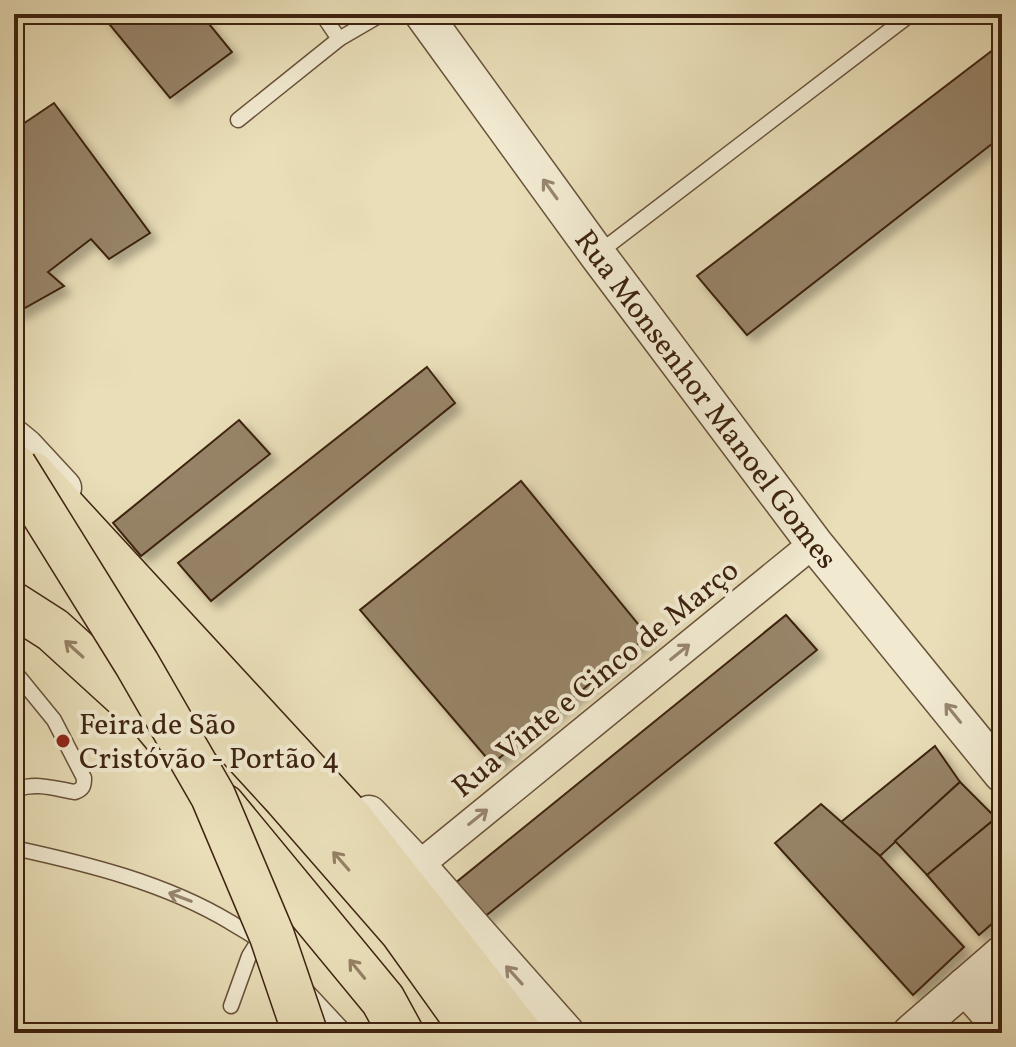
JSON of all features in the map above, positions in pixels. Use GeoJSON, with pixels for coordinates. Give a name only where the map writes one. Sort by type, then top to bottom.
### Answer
{"type":"FeatureCollection","features":[{"type":"Feature","properties":{"kind":"main road"},"geometry":{"type":"LineString","coordinates":[[14,455],[352,821],[519,1033]]}},
{"type":"Feature","properties":{"kind":"main road"},"geometry":{"type":"LineString","coordinates":[[15,490],[402,931],[475,1033]]}},
{"type":"Feature","properties":{"kind":"main road"},"geometry":{"type":"LineString","coordinates":[[15,490],[128,668],[203,801],[262,936],[294,1033]]}},
{"type":"Feature","properties":{"kind":"main road"},"geometry":{"type":"LineString","coordinates":[[15,490],[137,664],[213,796],[272,936],[305,1033]]}},
{"type":"Feature","properties":{"kind":"main road"},"geometry":{"type":"LineString","coordinates":[[14,605],[53,630],[154,722],[288,904],[383,1000],[401,1033]]}},
{"type":"Feature","properties":{"kind":"street","name":"Rua Monsenhor Manoel Gomes"},"geometry":{"type":"LineString","coordinates":[[423,14],[597,254],[814,543],[1002,774]]}},
{"type":"Feature","properties":{"kind":"street"},"geometry":{"type":"LineString","coordinates":[[14,438],[418,866],[566,1033]]}},
{"type":"Feature","properties":{"kind":"street","name":"Rua Vinte e Cinco de Março"},"geometry":{"type":"LineString","coordinates":[[418,866],[814,543]]}},
{"type":"Feature","properties":{"kind":"street"},"geometry":{"type":"LineString","coordinates":[[911,1033],[1002,954]]}},
{"type":"Feature","properties":{"kind":"street"},"geometry":{"type":"LineString","coordinates":[[965,986],[1002,1028]]}},
{"type":"Feature","properties":{"kind":"lane"},"geometry":{"type":"LineString","coordinates":[[322,14],[339,39]]}},
{"type":"Feature","properties":{"kind":"lane"},"geometry":{"type":"LineString","coordinates":[[238,120],[339,39],[382,14]]}},
{"type":"Feature","properties":{"kind":"lane"},"geometry":{"type":"LineString","coordinates":[[597,254],[911,14]]}},
{"type":"Feature","properties":{"kind":"lane"},"geometry":{"type":"LineString","coordinates":[[14,671],[54,720],[81,771],[84,785],[75,792],[25,786],[18,789],[14,799]]}},
{"type":"Feature","properties":{"kind":"lane"},"geometry":{"type":"LineString","coordinates":[[14,848],[127,877],[213,912],[259,940],[346,1033]]}},
{"type":"Feature","properties":{"kind":"lane"},"geometry":{"type":"LineString","coordinates":[[213,912],[288,904]]}},
{"type":"Feature","properties":{"kind":"lane"},"geometry":{"type":"LineString","coordinates":[[231,1006],[249,956],[259,940]]}},
{"type":"Feature","properties":{"kind":"building"},"geometry":{"type":"Polygon","coordinates":[[[101,14],[201,14],[232,52],[170,98],[101,14]]]}},
{"type":"Feature","properties":{"kind":"building"},"geometry":{"type":"Polygon","coordinates":[[[1002,43],[1002,136],[747,335],[697,276],[1002,43]]]}},
{"type":"Feature","properties":{"kind":"building"},"geometry":{"type":"Polygon","coordinates":[[[54,103],[150,233],[109,259],[91,239],[48,272],[64,286],[16,313],[14,130],[54,103]]]}},
{"type":"Feature","properties":{"kind":"building"},"geometry":{"type":"Polygon","coordinates":[[[427,367],[455,403],[211,601],[178,563],[427,367]]]}},
{"type":"Feature","properties":{"kind":"building"},"geometry":{"type":"Polygon","coordinates":[[[239,420],[270,454],[141,556],[113,523],[239,420]]]}},
{"type":"Feature","properties":{"kind":"building"},"geometry":{"type":"Polygon","coordinates":[[[521,481],[648,636],[492,764],[360,610],[521,481]]]}},
{"type":"Feature","properties":{"kind":"building"},"geometry":{"type":"Polygon","coordinates":[[[786,615],[817,650],[483,918],[454,884],[786,615]]]}},
{"type":"Feature","properties":{"kind":"building"},"geometry":{"type":"Polygon","coordinates":[[[935,746],[960,782],[880,856],[841,822],[935,746]]]}},
{"type":"Feature","properties":{"kind":"building"},"geometry":{"type":"Polygon","coordinates":[[[960,782],[996,818],[927,875],[895,841],[960,782]]]}},
{"type":"Feature","properties":{"kind":"building"},"geometry":{"type":"Polygon","coordinates":[[[821,804],[880,856],[964,947],[913,995],[775,843],[821,804]]]}},
{"type":"Feature","properties":{"kind":"building"},"geometry":{"type":"Polygon","coordinates":[[[996,818],[1002,826],[1002,915],[979,935],[927,875],[996,818]]]}},
{"type":"Feature","properties":{"kind":"place","name":"Feira de São Cristóvão - Portão 4"},"geometry":{"type":"Point","coordinates":[63,741]}}]}
